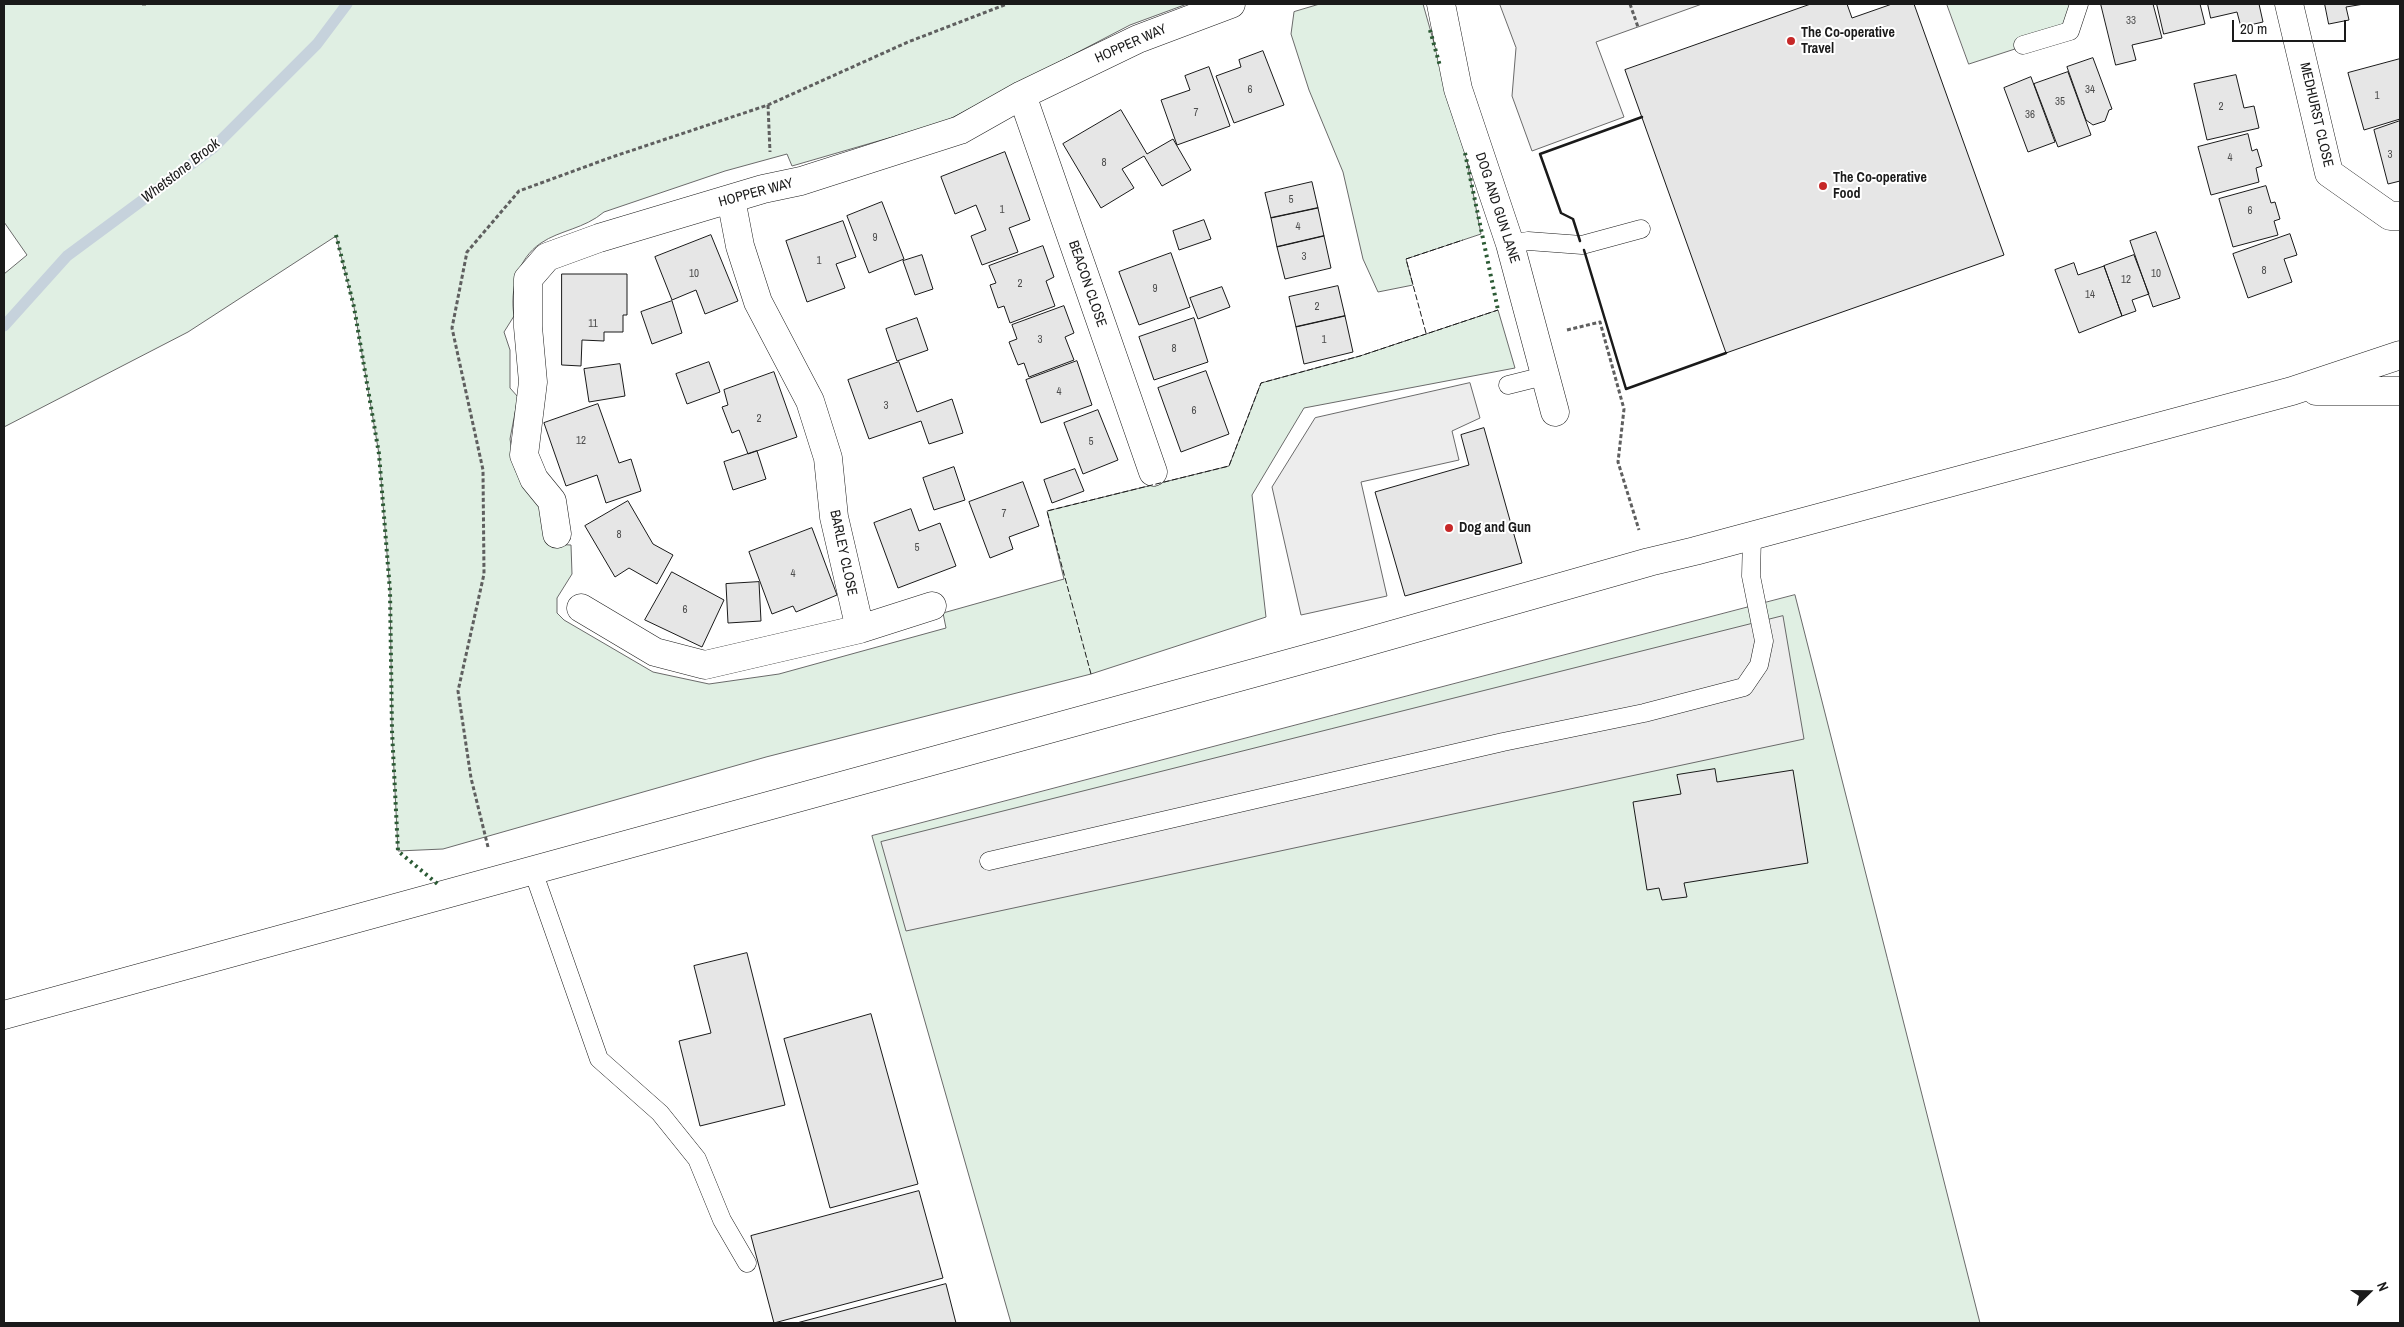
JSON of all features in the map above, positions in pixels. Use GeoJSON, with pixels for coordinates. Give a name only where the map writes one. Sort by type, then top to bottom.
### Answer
{"type":"FeatureCollection","features":[{"type":"Feature","properties":{"kind":"street","name":"HOPPER WAY"},"geometry":{"type":"LineString","coordinates":[[557,534],[552,501],[534,479],[524,455],[534,382],[528,327],[528,279],[547,257],[599,238],[731,199],[801,181],[960,130],[1022,95],[1138,39],[1231,4]]}},
{"type":"Feature","properties":{"kind":"street","name":"DOG AND GUN LANE"},"geometry":{"type":"LineString","coordinates":[[1441,4],[1458,89],[1510,244],[1555,412]]}},
{"type":"Feature","properties":{"kind":"street","name":"MEDHURST CLOSE"},"geometry":{"type":"LineString","coordinates":[[2289,4],[2329,173],[2390,216],[2400,216]]}},
{"type":"Feature","properties":{"kind":"street","name":"BEACON CLOSE"},"geometry":{"type":"LineString","coordinates":[[1022,95],[1153,472]]}},
{"type":"Feature","properties":{"kind":"street","name":"BARLEY CLOSE"},"geometry":{"type":"LineString","coordinates":[[731,199],[740,246],[758,302],[810,401],[828,458],[834,517],[860,629]]}},
{"type":"Feature","properties":{"kind":"street"},"geometry":{"type":"LineString","coordinates":[[4,1015],[1349,647],[1649,562],[2292,391],[2400,355]]}},
{"type":"Feature","properties":{"kind":"street"},"geometry":{"type":"LineString","coordinates":[[2292,391],[2400,391]]}},
{"type":"Feature","properties":{"kind":"street"},"geometry":{"type":"LineString","coordinates":[[581,608],[655,652],[705,665],[860,629],[932,606]]}},
{"type":"Feature","properties":{"kind":"lane"},"geometry":{"type":"LineString","coordinates":[[2023,45],[2070,31],[2080,4]]}},
{"type":"Feature","properties":{"kind":"lane"},"geometry":{"type":"LineString","coordinates":[[1510,244],[1528,241],[1582,245],[1641,229]]}},
{"type":"Feature","properties":{"kind":"lane"},"geometry":{"type":"LineString","coordinates":[[1508,385],[1544,376]]}},
{"type":"Feature","properties":{"kind":"lane"},"geometry":{"type":"LineString","coordinates":[[989,862],[1493,744],[1644,713],[1744,687],[1759,665],[1764,641],[1751,576],[1752,536]]}},
{"type":"Feature","properties":{"kind":"lane"},"geometry":{"type":"LineString","coordinates":[[533,870],[599,1059],[660,1113],[697,1159],[722,1220],[747,1262]]}},
{"type":"Feature","properties":{"kind":"path"},"geometry":{"type":"LineString","coordinates":[[496,881],[471,778],[458,691],[484,574],[483,470],[452,328],[467,252],[519,191],[612,156],[768,106],[908,42],[1007,4]]}},
{"type":"Feature","properties":{"kind":"path"},"geometry":{"type":"LineString","coordinates":[[1630,4],[1638,27]]}},
{"type":"Feature","properties":{"kind":"path"},"geometry":{"type":"LineString","coordinates":[[768,106],[770,160]]}},
{"type":"Feature","properties":{"kind":"path"},"geometry":{"type":"LineString","coordinates":[[1535,339],[1600,322],[1624,409],[1618,462],[1649,562]]}},
{"type":"Feature","properties":{"kind":"green space"},"geometry":{"type":"Polygon","coordinates":[[[4,4],[1187,4],[1130,25],[944,122],[792,166],[787,154],[725,171],[604,212],[580,226],[541,243],[526,258],[514,286],[514,316],[504,332],[510,350],[510,388],[518,397],[510,439],[515,469],[522,483],[542,508],[547,544],[571,545],[572,574],[557,598],[557,613],[564,620],[653,672],[709,684],[779,674],[946,628],[943,613],[1064,579],[1047,511],[1229,466],[1261,383],[1360,356],[1498,310],[1515,368],[1304,408],[1252,495],[1266,617],[1091,674],[766,757],[443,849],[398,851],[392,731],[390,591],[379,454],[354,307],[336,236],[188,332],[4,427],[4,274],[27,255],[4,222],[4,4]]]}},
{"type":"Feature","properties":{"kind":"green space"},"geometry":{"type":"Polygon","coordinates":[[[1320,4],[1423,4],[1466,156],[1481,234],[1406,259],[1413,285],[1378,292],[1363,259],[1343,172],[1309,90],[1291,34],[1294,12],[1320,4]]]}},
{"type":"Feature","properties":{"kind":"green space"},"geometry":{"type":"Polygon","coordinates":[[[1947,4],[2079,4],[2070,31],[1969,64],[1947,4]]]}},
{"type":"Feature","properties":{"kind":"green space"},"geometry":{"type":"Polygon","coordinates":[[[1795,595],[1980,1323],[1011,1323],[872,836],[1795,595]]]}},
{"type":"Feature","properties":{"kind":"shaded area"},"geometry":{"type":"Polygon","coordinates":[[[1500,4],[1702,4],[1596,42],[1624,117],[1532,151],[1512,96],[1516,48],[1500,4]]]}},
{"type":"Feature","properties":{"kind":"shaded area"},"geometry":{"type":"Polygon","coordinates":[[[1470,383],[1480,418],[1452,431],[1459,460],[1361,482],[1387,596],[1301,615],[1272,487],[1315,418],[1470,383]]]}},
{"type":"Feature","properties":{"kind":"shaded area"},"geometry":{"type":"Polygon","coordinates":[[[1783,616],[1804,739],[906,931],[881,842],[1783,616]]]}},
{"type":"Feature","properties":{"kind":"building","name":"The Co-operative Food"},"geometry":{"type":"Polygon","coordinates":[[[1811,4],[1847,4],[1852,18],[1892,4],[1914,4],[2004,255],[1726,353],[1625,70],[1811,4]]]}},
{"type":"Feature","properties":{"kind":"building"},"geometry":{"type":"Polygon","coordinates":[[[2101,4],[2153,4],[2162,38],[2132,45],[2136,60],[2116,65],[2101,4]]]}},
{"type":"Feature","properties":{"kind":"building"},"geometry":{"type":"Polygon","coordinates":[[[2157,4],[2200,4],[2205,24],[2164,34],[2157,4]]]}},
{"type":"Feature","properties":{"kind":"building"},"geometry":{"type":"Polygon","coordinates":[[[2208,4],[2259,4],[2263,22],[2241,27],[2237,12],[2211,18],[2208,4]]]}},
{"type":"Feature","properties":{"kind":"building"},"geometry":{"type":"Polygon","coordinates":[[[2325,4],[2364,4],[2346,7],[2349,20],[2329,24],[2325,4]]]}},
{"type":"Feature","properties":{"kind":"building"},"geometry":{"type":"Polygon","coordinates":[[[1263,51],[1284,105],[1234,123],[1216,76],[1241,67],[1239,60],[1263,51]]]}},
{"type":"Feature","properties":{"kind":"building"},"geometry":{"type":"Polygon","coordinates":[[[2093,58],[2112,109],[2109,110],[2105,121],[2093,125],[2086,120],[2067,67],[2093,58]]]}},
{"type":"Feature","properties":{"kind":"building"},"geometry":{"type":"Polygon","coordinates":[[[2400,59],[2400,119],[2364,130],[2348,73],[2400,59]]]}},
{"type":"Feature","properties":{"kind":"building"},"geometry":{"type":"Polygon","coordinates":[[[1209,67],[1230,126],[1177,145],[1161,100],[1190,90],[1185,76],[1209,67]]]}},
{"type":"Feature","properties":{"kind":"building"},"geometry":{"type":"Polygon","coordinates":[[[2068,72],[2091,135],[2058,147],[2034,84],[2068,72]]]}},
{"type":"Feature","properties":{"kind":"building"},"geometry":{"type":"Polygon","coordinates":[[[2236,75],[2244,108],[2254,106],[2259,128],[2207,140],[2194,84],[2236,75]]]}},
{"type":"Feature","properties":{"kind":"building"},"geometry":{"type":"Polygon","coordinates":[[[2031,77],[2055,142],[2028,152],[2004,88],[2031,77]]]}},
{"type":"Feature","properties":{"kind":"building"},"geometry":{"type":"Polygon","coordinates":[[[1121,110],[1147,154],[1173,139],[1191,170],[1162,186],[1144,156],[1122,169],[1134,188],[1101,208],[1063,144],[1121,110]]]}},
{"type":"Feature","properties":{"kind":"building"},"geometry":{"type":"Polygon","coordinates":[[[2400,121],[2400,181],[2388,184],[2374,130],[2400,121]]]}},
{"type":"Feature","properties":{"kind":"building"},"geometry":{"type":"Polygon","coordinates":[[[2248,134],[2252,151],[2257,149],[2262,166],[2256,168],[2259,182],[2211,195],[2198,147],[2248,134]]]}},
{"type":"Feature","properties":{"kind":"building"},"geometry":{"type":"Polygon","coordinates":[[[1005,152],[1030,220],[1009,228],[1018,252],[982,265],[971,236],[986,230],[976,205],[955,214],[941,177],[1005,152]]]}},
{"type":"Feature","properties":{"kind":"building"},"geometry":{"type":"Polygon","coordinates":[[[1312,182],[1318,208],[1271,218],[1265,193],[1312,182]]]}},
{"type":"Feature","properties":{"kind":"building"},"geometry":{"type":"Polygon","coordinates":[[[2266,186],[2271,203],[2275,202],[2280,219],[2274,221],[2278,235],[2233,247],[2219,199],[2266,186]]]}},
{"type":"Feature","properties":{"kind":"building"},"geometry":{"type":"Polygon","coordinates":[[[882,202],[904,259],[869,273],[847,216],[882,202]]]}},
{"type":"Feature","properties":{"kind":"building"},"geometry":{"type":"Polygon","coordinates":[[[1318,208],[1324,236],[1277,247],[1271,218],[1318,208]]]}},
{"type":"Feature","properties":{"kind":"building"},"geometry":{"type":"Polygon","coordinates":[[[1204,220],[1211,239],[1179,250],[1173,231],[1204,220]]]}},
{"type":"Feature","properties":{"kind":"building"},"geometry":{"type":"Polygon","coordinates":[[[843,221],[856,257],[836,264],[845,288],[807,302],[786,241],[843,221]]]}},
{"type":"Feature","properties":{"kind":"building"},"geometry":{"type":"Polygon","coordinates":[[[2156,232],[2180,298],[2153,307],[2130,241],[2156,232]]]}},
{"type":"Feature","properties":{"kind":"building"},"geometry":{"type":"Polygon","coordinates":[[[2290,234],[2297,255],[2284,259],[2292,282],[2248,298],[2233,254],[2290,234]]]}},
{"type":"Feature","properties":{"kind":"building"},"geometry":{"type":"Polygon","coordinates":[[[711,235],[738,301],[705,314],[696,290],[672,300],[655,257],[711,235]]]}},
{"type":"Feature","properties":{"kind":"building"},"geometry":{"type":"Polygon","coordinates":[[[1324,236],[1331,268],[1285,279],[1277,247],[1324,236]]]}},
{"type":"Feature","properties":{"kind":"building"},"geometry":{"type":"Polygon","coordinates":[[[1043,246],[1054,277],[1046,281],[1055,306],[1010,323],[1004,306],[998,308],[990,285],[996,283],[989,266],[1043,246]]]}},
{"type":"Feature","properties":{"kind":"building"},"geometry":{"type":"Polygon","coordinates":[[[1171,253],[1190,307],[1139,325],[1119,272],[1171,253]]]}},
{"type":"Feature","properties":{"kind":"building"},"geometry":{"type":"Polygon","coordinates":[[[922,255],[933,289],[915,295],[903,261],[922,255]]]}},
{"type":"Feature","properties":{"kind":"building"},"geometry":{"type":"Polygon","coordinates":[[[2134,255],[2149,294],[2132,300],[2136,311],[2122,316],[2104,266],[2134,255]]]}},
{"type":"Feature","properties":{"kind":"building"},"geometry":{"type":"Polygon","coordinates":[[[2074,263],[2078,275],[2104,266],[2122,316],[2079,333],[2055,270],[2074,263]]]}},
{"type":"Feature","properties":{"kind":"building"},"geometry":{"type":"Polygon","coordinates":[[[562,274],[627,274],[627,315],[623,315],[623,332],[604,332],[604,341],[582,340],[581,366],[562,365],[562,274]]]}},
{"type":"Feature","properties":{"kind":"building"},"geometry":{"type":"Polygon","coordinates":[[[1338,286],[1345,316],[1296,327],[1289,297],[1338,286]]]}},
{"type":"Feature","properties":{"kind":"building"},"geometry":{"type":"Polygon","coordinates":[[[1222,287],[1230,307],[1198,319],[1190,298],[1222,287]]]}},
{"type":"Feature","properties":{"kind":"building"},"geometry":{"type":"Polygon","coordinates":[[[672,301],[682,333],[652,344],[641,312],[672,301]]]}},
{"type":"Feature","properties":{"kind":"building"},"geometry":{"type":"Polygon","coordinates":[[[1064,306],[1074,333],[1065,337],[1074,360],[1029,377],[1024,363],[1018,365],[1009,342],[1017,339],[1012,325],[1064,306]]]}},
{"type":"Feature","properties":{"kind":"building"},"geometry":{"type":"Polygon","coordinates":[[[1345,316],[1353,352],[1304,364],[1296,327],[1345,316]]]}},
{"type":"Feature","properties":{"kind":"building"},"geometry":{"type":"Polygon","coordinates":[[[917,318],[928,350],[897,361],[886,329],[917,318]]]}},
{"type":"Feature","properties":{"kind":"building"},"geometry":{"type":"Polygon","coordinates":[[[1194,318],[1208,362],[1154,380],[1139,337],[1194,318]]]}},
{"type":"Feature","properties":{"kind":"building"},"geometry":{"type":"Polygon","coordinates":[[[1077,361],[1092,405],[1041,423],[1026,380],[1077,361]]]}},
{"type":"Feature","properties":{"kind":"building"},"geometry":{"type":"Polygon","coordinates":[[[709,362],[720,392],[687,404],[676,374],[709,362]]]}},
{"type":"Feature","properties":{"kind":"building"},"geometry":{"type":"Polygon","coordinates":[[[899,362],[917,412],[952,399],[963,433],[929,444],[921,421],[869,439],[848,380],[899,362]]]}},
{"type":"Feature","properties":{"kind":"building"},"geometry":{"type":"Polygon","coordinates":[[[620,364],[625,396],[589,402],[584,369],[620,364]]]}},
{"type":"Feature","properties":{"kind":"building"},"geometry":{"type":"Polygon","coordinates":[[[1206,371],[1229,434],[1181,452],[1158,388],[1206,371]]]}},
{"type":"Feature","properties":{"kind":"building"},"geometry":{"type":"Polygon","coordinates":[[[774,372],[797,437],[748,454],[739,430],[732,433],[722,407],[728,405],[724,390],[774,372]]]}},
{"type":"Feature","properties":{"kind":"building"},"geometry":{"type":"Polygon","coordinates":[[[598,404],[619,463],[631,459],[641,491],[606,503],[597,475],[566,486],[544,423],[598,404]]]}},
{"type":"Feature","properties":{"kind":"building"},"geometry":{"type":"Polygon","coordinates":[[[1098,410],[1118,460],[1083,474],[1064,423],[1098,410]]]}},
{"type":"Feature","properties":{"kind":"building","name":"Dog and Gun"},"geometry":{"type":"Polygon","coordinates":[[[1484,428],[1522,563],[1405,596],[1375,492],[1469,465],[1461,435],[1484,428]]]}},
{"type":"Feature","properties":{"kind":"building"},"geometry":{"type":"Polygon","coordinates":[[[757,451],[766,479],[733,490],[724,462],[757,451]]]}},
{"type":"Feature","properties":{"kind":"building"},"geometry":{"type":"Polygon","coordinates":[[[954,467],[965,500],[934,510],[923,478],[954,467]]]}},
{"type":"Feature","properties":{"kind":"building"},"geometry":{"type":"Polygon","coordinates":[[[1075,469],[1084,491],[1052,503],[1044,480],[1075,469]]]}},
{"type":"Feature","properties":{"kind":"building"},"geometry":{"type":"Polygon","coordinates":[[[1023,482],[1039,526],[1009,537],[1013,549],[990,558],[969,502],[1023,482]]]}},
{"type":"Feature","properties":{"kind":"building"},"geometry":{"type":"Polygon","coordinates":[[[628,501],[653,544],[673,555],[657,584],[629,568],[615,577],[585,526],[628,501]]]}},
{"type":"Feature","properties":{"kind":"building"},"geometry":{"type":"Polygon","coordinates":[[[911,509],[919,531],[940,523],[956,566],[898,588],[874,523],[911,509]]]}},
{"type":"Feature","properties":{"kind":"building"},"geometry":{"type":"Polygon","coordinates":[[[812,528],[837,595],[796,612],[793,606],[772,614],[749,552],[812,528]]]}},
{"type":"Feature","properties":{"kind":"building"},"geometry":{"type":"Polygon","coordinates":[[[672,572],[724,600],[702,647],[645,620],[672,572]]]}},
{"type":"Feature","properties":{"kind":"building"},"geometry":{"type":"Polygon","coordinates":[[[759,582],[761,621],[728,623],[726,584],[759,582]]]}},
{"type":"Feature","properties":{"kind":"building"},"geometry":{"type":"Polygon","coordinates":[[[1715,769],[1717,782],[1793,770],[1808,863],[1684,883],[1687,897],[1662,900],[1659,888],[1647,890],[1633,802],[1681,794],[1677,775],[1715,769]]]}},
{"type":"Feature","properties":{"kind":"building"},"geometry":{"type":"Polygon","coordinates":[[[747,953],[785,1105],[700,1126],[679,1041],[711,1033],[694,966],[747,953]]]}},
{"type":"Feature","properties":{"kind":"building"},"geometry":{"type":"Polygon","coordinates":[[[871,1014],[918,1184],[830,1208],[784,1039],[871,1014]]]}},
{"type":"Feature","properties":{"kind":"building"},"geometry":{"type":"Polygon","coordinates":[[[919,1191],[943,1278],[774,1323],[751,1236],[919,1191]]]}},
{"type":"Feature","properties":{"kind":"building"},"geometry":{"type":"Polygon","coordinates":[[[946,1284],[956,1323],[797,1323],[946,1284]]]}},
{"type":"Feature","properties":{"kind":"waterway","name":"Whetstone Brook"},"geometry":{"type":"LineString","coordinates":[[4,326],[67,256],[213,148],[317,44],[347,4]]}},
{"type":"Feature","properties":{"kind":"hedge"},"geometry":{"type":"LineString","coordinates":[[1430,30],[1440,66]]}},
{"type":"Feature","properties":{"kind":"hedge"},"geometry":{"type":"LineString","coordinates":[[1465,153],[1498,310]]}},
{"type":"Feature","properties":{"kind":"hedge"},"geometry":{"type":"LineString","coordinates":[[336,235],[354,307],[379,454],[390,591],[392,731],[398,851],[440,886]]}},
{"type":"Feature","properties":{"kind":"fence"},"geometry":{"type":"LineString","coordinates":[[1426,333],[1406,259],[1463,240]]}},
{"type":"Feature","properties":{"kind":"fence"},"geometry":{"type":"LineString","coordinates":[[1091,674],[1047,511],[1229,466],[1261,383],[1360,356],[1498,310]]}},
{"type":"Feature","properties":{"kind":"wall"},"geometry":{"type":"LineString","coordinates":[[1580,241],[1573,219],[1561,213],[1540,154],[1642,117]]}},
{"type":"Feature","properties":{"kind":"wall"},"geometry":{"type":"LineString","coordinates":[[1584,250],[1626,389],[1726,353]]}},
{"type":"Feature","properties":{"kind":"place","name":"The Co-operative Travel"},"geometry":{"type":"Point","coordinates":[1791,41]}},
{"type":"Feature","properties":{"kind":"place","name":"The Co-operative Food"},"geometry":{"type":"Point","coordinates":[1823,186]}},
{"type":"Feature","properties":{"kind":"place","name":"Dog and Gun"},"geometry":{"type":"Point","coordinates":[1449,528]}}]}
